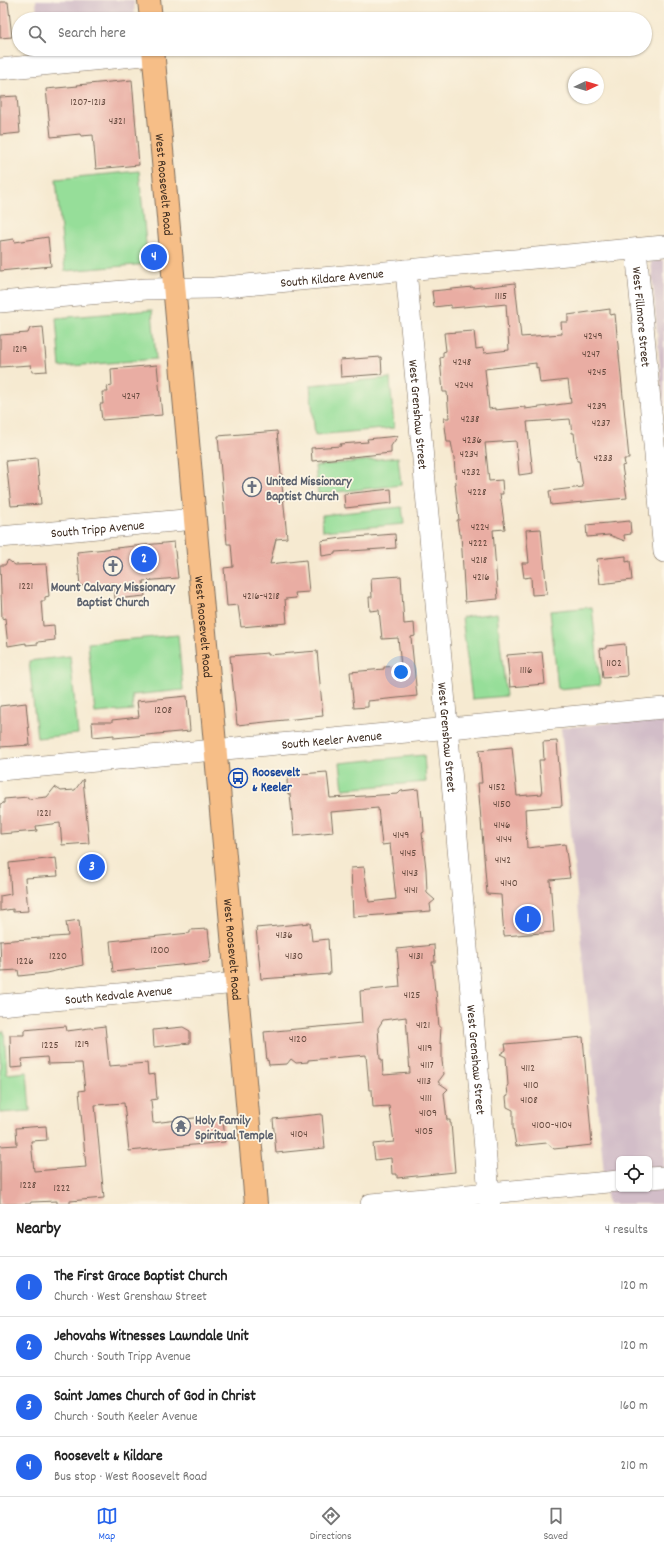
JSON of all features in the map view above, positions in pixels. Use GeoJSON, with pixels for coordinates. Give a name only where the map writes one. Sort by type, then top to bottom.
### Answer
{"type":"FeatureCollection","features":[{"type":"Feature","properties":{"kind":"main road"},"geometry":{"type":"LineString","coordinates":[[149,0],[150,12]]}},
{"type":"Feature","properties":{"kind":"main road","name":"West Roosevelt Road"},"geometry":{"type":"LineString","coordinates":[[154,56],[256,1204]]}},
{"type":"Feature","properties":{"kind":"street"},"geometry":{"type":"LineString","coordinates":[[0,69],[118,56]]}},
{"type":"Feature","properties":{"kind":"street","name":"South Kildare Avenue"},"geometry":{"type":"LineString","coordinates":[[0,302],[146,289],[214,288],[664,246]]}},
{"type":"Feature","properties":{"kind":"street","name":"West Fillmore Street"},"geometry":{"type":"LineString","coordinates":[[636,249],[664,552]]}},
{"type":"Feature","properties":{"kind":"street","name":"West Grenshaw Street"},"geometry":{"type":"LineString","coordinates":[[406,270],[489,1199]]}},
{"type":"Feature","properties":{"kind":"street","name":"South Tripp Avenue"},"geometry":{"type":"LineString","coordinates":[[0,537],[195,519]]}},
{"type":"Feature","properties":{"kind":"street","name":"South Keeler Avenue"},"geometry":{"type":"LineString","coordinates":[[0,770],[664,708]]}},
{"type":"Feature","properties":{"kind":"street","name":"South Kedvale Avenue"},"geometry":{"type":"LineString","coordinates":[[0,1005],[237,983]]}},
{"type":"Feature","properties":{"kind":"street"},"geometry":{"type":"LineString","coordinates":[[652,1178],[664,1177]]}},
{"type":"Feature","properties":{"kind":"street"},"geometry":{"type":"LineString","coordinates":[[371,1204],[489,1199],[616,1181]]}},
{"type":"Feature","properties":{"kind":"shaded area"},"geometry":{"type":"Polygon","coordinates":[[[36,0],[134,0],[135,12],[37,12],[36,0]]]}},
{"type":"Feature","properties":{"kind":"shaded area"},"geometry":{"type":"Polygon","coordinates":[[[664,260],[664,415],[651,261],[664,260]]]}},
{"type":"Feature","properties":{"kind":"shaded area"},"geometry":{"type":"Polygon","coordinates":[[[664,717],[664,1204],[607,1204],[561,728],[664,717]]]}},
{"type":"Feature","properties":{"kind":"green space"},"geometry":{"type":"Polygon","coordinates":[[[139,171],[148,264],[65,271],[56,179],[139,171]]]}},
{"type":"Feature","properties":{"kind":"green space"},"geometry":{"type":"Polygon","coordinates":[[[152,310],[156,359],[60,367],[56,318],[152,310]]]}},
{"type":"Feature","properties":{"kind":"green space"},"geometry":{"type":"Polygon","coordinates":[[[390,378],[394,428],[315,435],[310,385],[390,378]]]}},
{"type":"Feature","properties":{"kind":"green space"},"geometry":{"type":"Polygon","coordinates":[[[398,457],[401,485],[318,494],[315,466],[398,457]]]}},
{"type":"Feature","properties":{"kind":"green space"},"geometry":{"type":"Polygon","coordinates":[[[402,507],[404,524],[323,531],[322,515],[402,507]]]}},
{"type":"Feature","properties":{"kind":"green space"},"geometry":{"type":"Polygon","coordinates":[[[592,607],[600,685],[558,689],[550,611],[592,607]]]}},
{"type":"Feature","properties":{"kind":"green space"},"geometry":{"type":"Polygon","coordinates":[[[497,613],[506,696],[472,699],[462,617],[497,613]]]}},
{"type":"Feature","properties":{"kind":"green space"},"geometry":{"type":"Polygon","coordinates":[[[178,635],[183,690],[132,695],[133,710],[95,713],[88,643],[178,635]]]}},
{"type":"Feature","properties":{"kind":"green space"},"geometry":{"type":"Polygon","coordinates":[[[70,656],[78,734],[37,738],[29,661],[70,656]]]}},
{"type":"Feature","properties":{"kind":"green space"},"geometry":{"type":"Polygon","coordinates":[[[424,755],[426,782],[343,789],[340,763],[424,755]]]}},
{"type":"Feature","properties":{"kind":"green space"},"geometry":{"type":"Polygon","coordinates":[[[4,1031],[7,1074],[27,1072],[30,1111],[0,1113],[0,1032],[4,1031]]]}},
{"type":"Feature","properties":{"kind":"building"},"geometry":{"type":"Polygon","coordinates":[[[0,2],[8,2],[12,37],[0,38],[0,2]]]}},
{"type":"Feature","properties":{"kind":"building"},"geometry":{"type":"Polygon","coordinates":[[[132,80],[139,165],[96,169],[93,135],[81,136],[80,134],[51,137],[46,89],[132,80]]]}},
{"type":"Feature","properties":{"kind":"building"},"geometry":{"type":"Polygon","coordinates":[[[17,96],[20,133],[0,135],[0,97],[17,96]]]}},
{"type":"Feature","properties":{"kind":"building"},"geometry":{"type":"Polygon","coordinates":[[[48,237],[51,266],[0,271],[0,241],[14,239],[15,242],[48,237]]]}},
{"type":"Feature","properties":{"kind":"building"},"geometry":{"type":"Polygon","coordinates":[[[515,283],[521,337],[562,334],[561,322],[568,322],[568,315],[610,309],[610,315],[615,314],[629,459],[624,459],[625,465],[622,466],[627,498],[551,505],[549,491],[583,487],[579,461],[577,461],[574,433],[572,433],[570,419],[527,422],[533,473],[519,475],[516,441],[485,443],[489,481],[502,480],[503,494],[500,494],[505,529],[493,530],[498,599],[465,602],[461,534],[459,534],[457,520],[459,520],[454,458],[451,442],[447,442],[444,418],[449,418],[447,392],[443,392],[440,358],[443,357],[443,352],[446,351],[444,333],[474,331],[476,349],[483,348],[484,353],[509,350],[506,304],[451,308],[451,305],[434,307],[432,291],[515,283]],[[536,363],[485,369],[489,409],[495,408],[495,410],[525,407],[525,409],[571,403],[568,380],[540,383],[538,367],[536,368],[536,363]]]}},
{"type":"Feature","properties":{"kind":"building"},"geometry":{"type":"Polygon","coordinates":[[[43,327],[47,371],[32,372],[31,365],[0,367],[0,335],[28,333],[30,328],[43,327]]]}},
{"type":"Feature","properties":{"kind":"building"},"geometry":{"type":"Polygon","coordinates":[[[381,357],[382,374],[341,377],[340,360],[381,357]]]}},
{"type":"Feature","properties":{"kind":"building"},"geometry":{"type":"Polygon","coordinates":[[[157,365],[162,415],[102,420],[100,404],[103,404],[102,392],[108,392],[107,387],[112,386],[111,369],[157,365]]]}},
{"type":"Feature","properties":{"kind":"building"},"geometry":{"type":"Polygon","coordinates":[[[277,431],[287,538],[276,539],[270,564],[306,560],[309,592],[295,593],[296,598],[285,599],[287,623],[241,627],[238,605],[227,606],[224,568],[233,567],[231,544],[227,544],[218,436],[277,431]]]}},
{"type":"Feature","properties":{"kind":"building"},"geometry":{"type":"Polygon","coordinates":[[[398,436],[391,446],[391,453],[312,461],[311,448],[341,446],[340,444],[368,442],[367,439],[398,436]]]}},
{"type":"Feature","properties":{"kind":"building"},"geometry":{"type":"Polygon","coordinates":[[[37,458],[41,504],[11,506],[6,461],[37,458]]]}},
{"type":"Feature","properties":{"kind":"building"},"geometry":{"type":"Polygon","coordinates":[[[391,489],[392,503],[345,508],[344,494],[391,489]]]}},
{"type":"Feature","properties":{"kind":"building"},"geometry":{"type":"Polygon","coordinates":[[[630,521],[631,534],[624,535],[625,541],[609,535],[587,537],[586,525],[630,521]]]}},
{"type":"Feature","properties":{"kind":"building"},"geometry":{"type":"Polygon","coordinates":[[[541,529],[547,594],[532,595],[531,577],[524,578],[522,563],[529,563],[526,530],[541,529]]]}},
{"type":"Feature","properties":{"kind":"building"},"geometry":{"type":"Polygon","coordinates":[[[395,534],[396,548],[335,552],[335,554],[322,556],[321,541],[395,534]]]}},
{"type":"Feature","properties":{"kind":"building"},"geometry":{"type":"Polygon","coordinates":[[[174,542],[178,578],[143,581],[145,596],[115,599],[114,583],[80,586],[77,552],[174,542]]]}},
{"type":"Feature","properties":{"kind":"building"},"geometry":{"type":"Polygon","coordinates":[[[626,556],[626,562],[630,561],[632,580],[600,584],[597,559],[626,556]]]}},
{"type":"Feature","properties":{"kind":"building"},"geometry":{"type":"Polygon","coordinates":[[[8,560],[15,565],[46,564],[49,596],[45,597],[45,601],[41,601],[43,626],[54,625],[55,640],[38,642],[38,644],[26,645],[26,643],[8,646],[5,618],[2,619],[0,565],[5,565],[8,560]]]}},
{"type":"Feature","properties":{"kind":"building"},"geometry":{"type":"Polygon","coordinates":[[[401,576],[404,624],[414,623],[415,636],[411,637],[417,696],[368,701],[368,707],[354,708],[350,672],[401,666],[398,638],[382,639],[379,610],[370,611],[369,597],[372,597],[371,578],[401,576]]]}},
{"type":"Feature","properties":{"kind":"building"},"geometry":{"type":"Polygon","coordinates":[[[625,644],[627,676],[603,678],[600,649],[606,648],[606,646],[625,644]]]}},
{"type":"Feature","properties":{"kind":"building"},"geometry":{"type":"Polygon","coordinates":[[[317,651],[323,716],[237,725],[230,656],[317,651]]]}},
{"type":"Feature","properties":{"kind":"building"},"geometry":{"type":"Polygon","coordinates":[[[542,652],[545,684],[510,687],[507,655],[542,652]]]}},
{"type":"Feature","properties":{"kind":"building"},"geometry":{"type":"Polygon","coordinates":[[[187,696],[190,731],[114,738],[114,735],[93,737],[92,722],[112,722],[112,720],[139,717],[137,701],[187,696]]]}},
{"type":"Feature","properties":{"kind":"building"},"geometry":{"type":"Polygon","coordinates":[[[26,703],[30,745],[0,747],[0,706],[26,703]]]}},
{"type":"Feature","properties":{"kind":"building"},"geometry":{"type":"Polygon","coordinates":[[[557,741],[562,806],[525,809],[527,848],[565,844],[570,878],[550,880],[554,932],[504,936],[501,895],[487,894],[478,783],[482,783],[479,750],[512,747],[517,796],[542,794],[539,760],[544,760],[543,742],[557,741]]]}},
{"type":"Feature","properties":{"kind":"building"},"geometry":{"type":"Polygon","coordinates":[[[327,772],[330,798],[398,794],[401,791],[418,789],[421,817],[423,817],[424,832],[422,833],[427,893],[435,900],[430,904],[431,911],[353,917],[351,868],[364,867],[369,902],[396,899],[390,844],[382,845],[378,808],[331,812],[333,832],[294,836],[290,794],[288,794],[288,775],[327,772]]]}},
{"type":"Feature","properties":{"kind":"building"},"geometry":{"type":"Polygon","coordinates":[[[83,779],[89,843],[62,845],[60,823],[36,826],[37,831],[0,834],[0,804],[4,803],[4,799],[47,797],[55,787],[61,791],[75,790],[83,779]]]}},
{"type":"Feature","properties":{"kind":"building"},"geometry":{"type":"Polygon","coordinates":[[[56,858],[58,876],[25,878],[28,911],[13,912],[13,909],[0,911],[0,896],[11,894],[9,863],[56,858]]]}},
{"type":"Feature","properties":{"kind":"building"},"geometry":{"type":"Polygon","coordinates":[[[79,920],[83,965],[46,973],[19,976],[18,970],[1,971],[0,941],[68,936],[66,922],[79,920]]]}},
{"type":"Feature","properties":{"kind":"building"},"geometry":{"type":"Polygon","coordinates":[[[310,923],[312,941],[328,939],[330,974],[261,979],[256,928],[310,923]]]}},
{"type":"Feature","properties":{"kind":"building"},"geometry":{"type":"Polygon","coordinates":[[[208,929],[211,957],[208,962],[113,972],[110,941],[190,933],[190,930],[208,929]]]}},
{"type":"Feature","properties":{"kind":"building"},"geometry":{"type":"Polygon","coordinates":[[[434,945],[435,962],[432,962],[439,1027],[441,1027],[440,1044],[442,1043],[444,1074],[438,1082],[448,1089],[444,1093],[447,1120],[450,1120],[451,1123],[455,1172],[397,1178],[397,1174],[392,1174],[391,1158],[375,1160],[373,1144],[394,1142],[389,1106],[373,1107],[372,1090],[369,1090],[366,1055],[308,1060],[308,1062],[296,1063],[291,1059],[287,1064],[269,1065],[268,1060],[267,1061],[264,1032],[362,1023],[360,991],[400,987],[397,949],[434,945]],[[406,1017],[383,1020],[378,1028],[380,1059],[382,1059],[383,1074],[410,1073],[406,1017]]]}},
{"type":"Feature","properties":{"kind":"building"},"geometry":{"type":"Polygon","coordinates":[[[66,1026],[67,1031],[105,1026],[109,1066],[147,1063],[148,1075],[155,1074],[157,1099],[151,1100],[153,1123],[203,1117],[203,1120],[223,1118],[225,1142],[129,1151],[124,1103],[95,1105],[104,1198],[70,1201],[70,1204],[57,1204],[57,1201],[31,1202],[30,1204],[0,1204],[0,1146],[17,1145],[16,1128],[46,1126],[47,1140],[31,1141],[34,1171],[86,1167],[79,1091],[85,1090],[82,1063],[48,1064],[47,1057],[22,1059],[23,1067],[11,1068],[10,1035],[24,1035],[24,1030],[66,1026]]]}},
{"type":"Feature","properties":{"kind":"building"},"geometry":{"type":"Polygon","coordinates":[[[183,1027],[190,1031],[190,1043],[154,1047],[153,1030],[183,1027]]]}},
{"type":"Feature","properties":{"kind":"building"},"geometry":{"type":"Polygon","coordinates":[[[583,1037],[592,1145],[554,1149],[547,1143],[516,1146],[513,1128],[513,1110],[507,1107],[506,1097],[508,1096],[508,1085],[506,1057],[500,1054],[506,1050],[505,1044],[583,1037]]]}},
{"type":"Feature","properties":{"kind":"building"},"geometry":{"type":"Polygon","coordinates":[[[322,1114],[325,1148],[276,1153],[273,1119],[322,1114]]]}},
{"type":"Feature","properties":{"kind":"place","name":"Roosevelt & Kildare"},"geometry":{"type":"Point","coordinates":[154,257]}},
{"type":"Feature","properties":{"kind":"place","name":"United Missionary Baptist Church"},"geometry":{"type":"Point","coordinates":[252,487]}},
{"type":"Feature","properties":{"kind":"place","name":"Jehovahs Witnesses Lawndale Unit"},"geometry":{"type":"Point","coordinates":[144,559]}},
{"type":"Feature","properties":{"kind":"place","name":"Mount Calvary Missionary Baptist Church"},"geometry":{"type":"Point","coordinates":[113,566]}},
{"type":"Feature","properties":{"kind":"place","name":"Roosevelt & Keeler"},"geometry":{"type":"Point","coordinates":[238,778]}},
{"type":"Feature","properties":{"kind":"place","name":"Saint James Church of God in Christ"},"geometry":{"type":"Point","coordinates":[92,867]}},
{"type":"Feature","properties":{"kind":"place","name":"The First Grace Baptist Church"},"geometry":{"type":"Point","coordinates":[528,919]}},
{"type":"Feature","properties":{"kind":"place","name":"Holy Family Spiritual Temple"},"geometry":{"type":"Point","coordinates":[181,1126]}}]}
